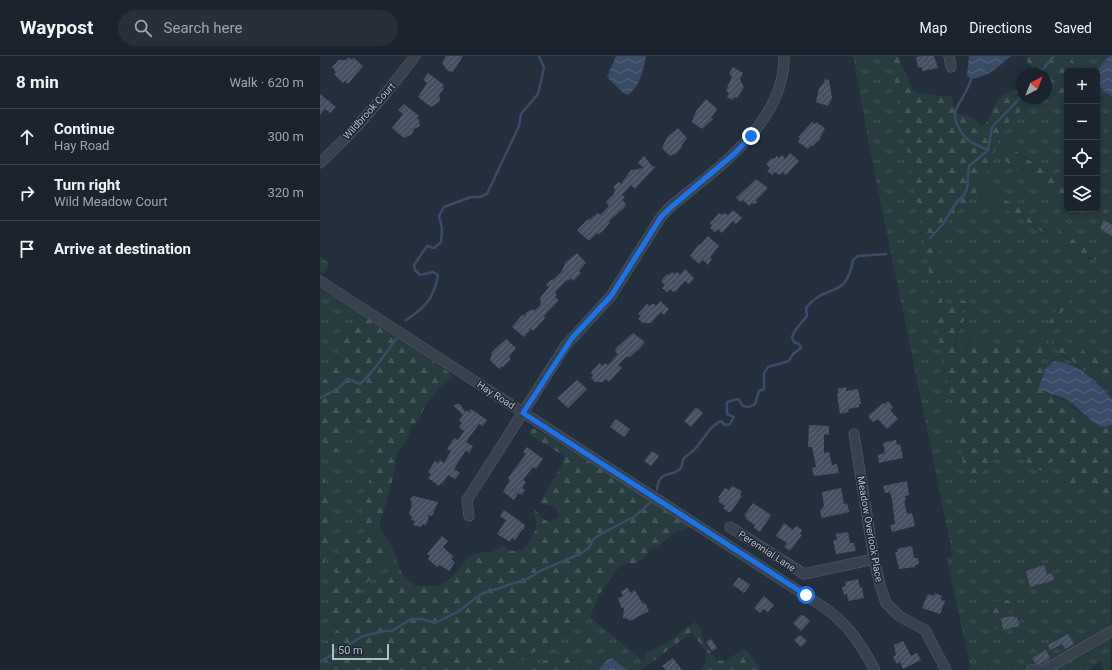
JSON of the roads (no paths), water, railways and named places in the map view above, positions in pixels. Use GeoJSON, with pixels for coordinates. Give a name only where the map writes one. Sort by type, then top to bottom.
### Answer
{"type":"FeatureCollection","features":[{"type":"Feature","properties":{"kind":"street","name":"Wildbrook Court"},"geometry":{"type":"LineString","coordinates":[[320,163],[356,128],[415,56]]}},
{"type":"Feature","properties":{"kind":"street"},"geometry":{"type":"LineString","coordinates":[[469,516],[466,500],[572,338],[611,296],[661,217],[734,154],[751,136],[779,92],[784,69],[784,56]]}},
{"type":"Feature","properties":{"kind":"street"},"geometry":{"type":"LineString","coordinates":[[949,56],[951,67]]}},
{"type":"Feature","properties":{"kind":"street","name":"Hay Road"},"geometry":{"type":"LineString","coordinates":[[320,281],[828,610],[849,628],[859,640],[875,670]]}},
{"type":"Feature","properties":{"kind":"street","name":"Meadow Overlook Place"},"geometry":{"type":"LineString","coordinates":[[854,434],[874,559],[886,603],[899,616],[925,630],[946,670]]}},
{"type":"Feature","properties":{"kind":"street","name":"Perennial Lane"},"geometry":{"type":"LineString","coordinates":[[730,527],[804,574],[874,559]]}},
{"type":"Feature","properties":{"kind":"street"},"geometry":{"type":"LineString","coordinates":[[1031,670],[1044,670],[1112,631]]}},
{"type":"Feature","properties":{"kind":"water"},"geometry":{"type":"Polygon","coordinates":[[[616,56],[646,56],[638,83],[628,95],[622,92],[607,77],[616,56]]]}},
{"type":"Feature","properties":{"kind":"water"},"geometry":{"type":"Polygon","coordinates":[[[969,56],[1011,56],[988,74],[971,79],[967,76],[969,56]]]}},
{"type":"Feature","properties":{"kind":"water"},"geometry":{"type":"Polygon","coordinates":[[[1109,56],[1112,56],[1112,96],[1100,87],[1100,68],[1099,68],[1109,56]]]}},
{"type":"Feature","properties":{"kind":"water"},"geometry":{"type":"Polygon","coordinates":[[[1054,361],[1071,365],[1079,369],[1093,380],[1112,399],[1112,425],[1102,427],[1088,418],[1067,400],[1046,392],[1039,387],[1045,369],[1054,361]]]}},
{"type":"Feature","properties":{"kind":"water"},"geometry":{"type":"Polygon","coordinates":[[[611,658],[627,670],[599,670],[607,660],[611,658]]]}},
{"type":"Feature","properties":{"kind":"waterway"},"geometry":{"type":"LineString","coordinates":[[406,320],[419,311],[428,301],[434,290],[438,275],[433,272],[420,275],[415,270],[414,265],[427,246],[434,248],[441,242],[442,228],[439,216],[444,207],[471,197],[480,197],[487,194],[519,126],[521,114],[538,94],[544,68],[539,56]]}},
{"type":"Feature","properties":{"kind":"waterway"},"geometry":{"type":"LineString","coordinates":[[1044,68],[1054,56]]}},
{"type":"Feature","properties":{"kind":"waterway"},"geometry":{"type":"LineString","coordinates":[[971,79],[967,90],[955,111],[957,125],[968,140],[988,150]]}},
{"type":"Feature","properties":{"kind":"waterway"},"geometry":{"type":"LineString","coordinates":[[930,238],[943,224],[956,203],[964,195],[967,189],[969,166],[988,150],[992,127],[1016,102]]}},
{"type":"Feature","properties":{"kind":"waterway"},"geometry":{"type":"LineString","coordinates":[[657,490],[660,479],[663,476],[677,472],[682,466],[684,458],[694,450],[713,426],[721,421],[725,425],[730,424],[734,417],[727,414],[727,402],[738,399],[743,406],[749,407],[755,404],[759,391],[764,389],[764,373],[768,367],[789,361],[793,354],[801,348],[799,344],[794,342],[792,337],[796,329],[807,316],[806,308],[813,300],[834,290],[846,281],[850,273],[853,260],[858,256],[886,254]]}},
{"type":"Feature","properties":{"kind":"waterway"},"geometry":{"type":"LineString","coordinates":[[320,398],[339,388],[348,379],[360,384],[375,368],[396,339]]}},
{"type":"Feature","properties":{"kind":"waterway"},"geometry":{"type":"LineString","coordinates":[[320,662],[363,636],[384,631],[392,631],[411,619],[422,619],[435,623],[459,611],[481,594],[527,579],[542,570],[580,554],[589,548],[593,540],[599,535],[635,516],[650,503]]}}]}
